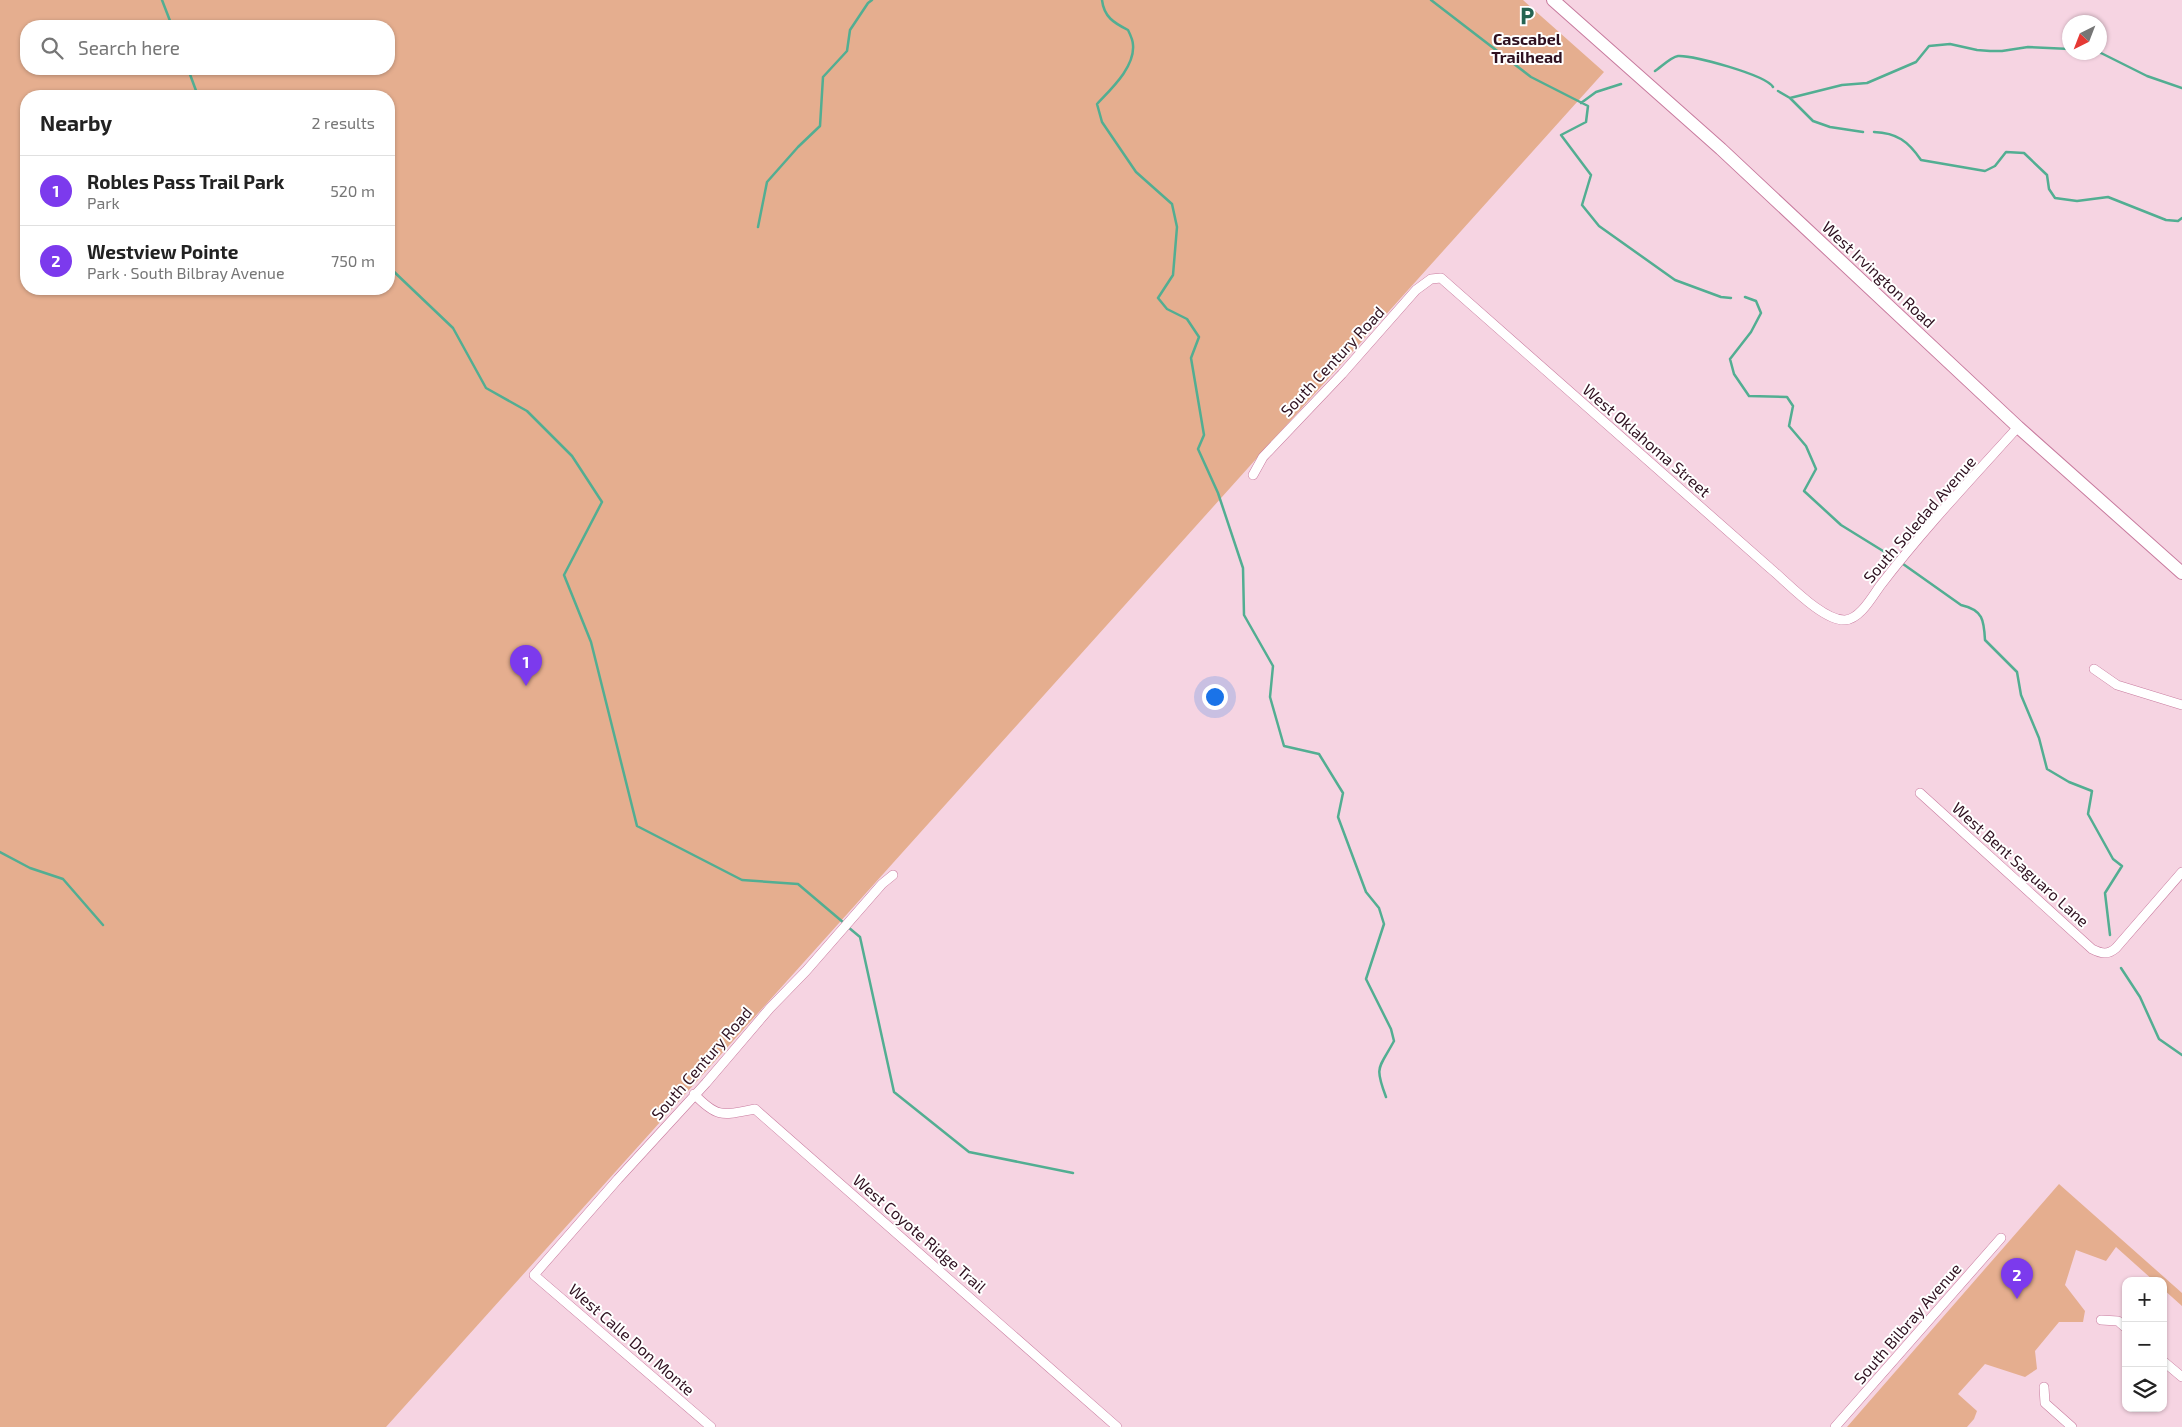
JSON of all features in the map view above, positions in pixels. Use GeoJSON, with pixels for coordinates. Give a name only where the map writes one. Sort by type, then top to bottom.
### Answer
{"type":"FeatureCollection","features":[{"type":"Feature","properties":{"kind":"main road","name":"West Irvington Road"},"geometry":{"type":"LineString","coordinates":[[1553,0],[1721,149],[2018,427],[2182,574]]}},
{"type":"Feature","properties":{"kind":"street","name":"South Century Road"},"geometry":{"type":"LineString","coordinates":[[1253,475],[1263,457],[1342,374],[1416,290],[1431,279],[1441,278]]}},
{"type":"Feature","properties":{"kind":"street","name":"West Oklahoma Street"},"geometry":{"type":"LineString","coordinates":[[1441,278],[1771,569],[1816,607],[1838,620]]}},
{"type":"Feature","properties":{"kind":"street","name":"South Soledad Avenue"},"geometry":{"type":"LineString","coordinates":[[1838,620],[1849,620],[1859,613],[1891,571],[2018,427]]}},
{"type":"Feature","properties":{"kind":"street"},"geometry":{"type":"LineString","coordinates":[[2094,669],[2117,684],[2182,705]]}},
{"type":"Feature","properties":{"kind":"street","name":"West Bent Saguaro Lane"},"geometry":{"type":"LineString","coordinates":[[1920,793],[2092,949],[2104,954],[2116,948],[2182,872]]}},
{"type":"Feature","properties":{"kind":"street","name":"South Century Road"},"geometry":{"type":"LineString","coordinates":[[534,1274],[694,1094],[706,1083],[770,1008],[832,943],[852,917],[882,884],[893,875]]}},
{"type":"Feature","properties":{"kind":"street","name":"West Coyote Ridge Trail"},"geometry":{"type":"LineString","coordinates":[[694,1094],[709,1110],[724,1114],[755,1108],[1117,1427]]}},
{"type":"Feature","properties":{"kind":"street","name":"South Bilbray Avenue"},"geometry":{"type":"LineString","coordinates":[[1835,1427],[2000,1238]]}},
{"type":"Feature","properties":{"kind":"street","name":"West Calle Don Monte"},"geometry":{"type":"LineString","coordinates":[[534,1274],[711,1427]]}},
{"type":"Feature","properties":{"kind":"street"},"geometry":{"type":"LineString","coordinates":[[2101,1320],[2118,1321],[2122,1324]]}},
{"type":"Feature","properties":{"kind":"street"},"geometry":{"type":"LineString","coordinates":[[2167,1364],[2182,1377]]}},
{"type":"Feature","properties":{"kind":"street"},"geometry":{"type":"LineString","coordinates":[[2044,1387],[2044,1403],[2072,1427]]}},
{"type":"Feature","properties":{"kind":"shaded area"},"geometry":{"type":"Polygon","coordinates":[[[0,0],[1523,0],[1604,72],[386,1427],[0,1427],[0,0]]]}},
{"type":"Feature","properties":{"kind":"shaded area"},"geometry":{"type":"Polygon","coordinates":[[[2059,1184],[2164,1277],[2150,1277],[2116,1247],[2106,1261],[2076,1250],[2065,1285],[2085,1311],[2083,1322],[2059,1322],[2035,1351],[2037,1369],[2025,1377],[1985,1364],[1958,1394],[1977,1411],[1974,1419],[1967,1427],[1847,1427],[2059,1184]]]}},
{"type":"Feature","properties":{"kind":"shaded area"},"geometry":{"type":"Polygon","coordinates":[[[2167,1280],[2182,1293],[2182,1306],[2167,1293],[2167,1280]]]}},
{"type":"Feature","properties":{"kind":"waterway"},"geometry":{"type":"LineString","coordinates":[[162,0],[170,20]]}},
{"type":"Feature","properties":{"kind":"waterway"},"geometry":{"type":"LineString","coordinates":[[758,227],[767,182],[798,147],[820,126],[823,77],[847,51],[850,30],[872,0]]}},
{"type":"Feature","properties":{"kind":"waterway"},"geometry":{"type":"LineString","coordinates":[[1102,0],[1105,11],[1110,19],[1128,30],[1132,39],[1133,53],[1121,77],[1097,104],[1102,122],[1136,172],[1172,204],[1177,227],[1173,275],[1158,298],[1167,309],[1187,319],[1199,337],[1191,358],[1204,435],[1198,449],[1218,493],[1243,568],[1244,615],[1273,666],[1270,697],[1284,746],[1319,754],[1343,793],[1338,817],[1366,892],[1379,908],[1384,924],[1366,979],[1391,1029],[1394,1041],[1382,1063],[1379,1073],[1386,1097]]}},
{"type":"Feature","properties":{"kind":"waterway"},"geometry":{"type":"LineString","coordinates":[[1431,0],[1531,77],[1588,106],[1586,122],[1561,135],[1591,175],[1582,205],[1599,226],[1675,280],[1721,297],[1731,298]]}},
{"type":"Feature","properties":{"kind":"waterway"},"geometry":{"type":"LineString","coordinates":[[1778,91],[1790,98],[1842,85],[1867,83],[1916,62],[1929,46],[1950,44],[1990,51],[2028,47],[2062,49]]}},
{"type":"Feature","properties":{"kind":"waterway"},"geometry":{"type":"LineString","coordinates":[[2107,56],[2147,76],[2182,88]]}},
{"type":"Feature","properties":{"kind":"waterway"},"geometry":{"type":"LineString","coordinates":[[1655,71],[1675,57],[1686,57],[1713,62],[1744,72],[1768,82],[1773,87]]}},
{"type":"Feature","properties":{"kind":"waterway"},"geometry":{"type":"LineString","coordinates":[[190,75],[196,90]]}},
{"type":"Feature","properties":{"kind":"waterway"},"geometry":{"type":"LineString","coordinates":[[1581,103],[1596,92],[1621,84]]}},
{"type":"Feature","properties":{"kind":"waterway"},"geometry":{"type":"LineString","coordinates":[[1790,98],[1813,121],[1830,127],[1863,132]]}},
{"type":"Feature","properties":{"kind":"waterway"},"geometry":{"type":"LineString","coordinates":[[1874,132],[1896,136],[1906,143],[1921,160],[1985,171],[1995,166],[2006,152],[2024,153],[2047,175],[2049,189],[2055,198],[2077,201],[2108,197],[2166,220],[2178,221],[2182,218]]}},
{"type":"Feature","properties":{"kind":"waterway"},"geometry":{"type":"LineString","coordinates":[[395,273],[453,328],[486,388],[527,411],[572,456],[602,502],[564,575],[591,642],[637,826],[742,880],[798,884],[844,923]]}},
{"type":"Feature","properties":{"kind":"waterway"},"geometry":{"type":"LineString","coordinates":[[1745,297],[1756,301],[1761,313],[1751,332],[1730,359],[1734,374],[1749,396],[1787,397],[1793,406],[1789,426],[1806,446],[1816,469],[1804,491],[1841,525],[1896,559],[1961,605],[1978,613],[1983,621],[1985,640],[2017,672],[2021,695],[2039,738],[2047,769],[2069,782],[2092,791],[2088,814],[2113,859],[2122,866],[2105,893],[2110,935]]}},
{"type":"Feature","properties":{"kind":"waterway"},"geometry":{"type":"LineString","coordinates":[[0,852],[30,868],[63,879],[103,925]]}},
{"type":"Feature","properties":{"kind":"waterway"},"geometry":{"type":"LineString","coordinates":[[848,927],[860,937],[894,1092],[969,1152],[1073,1173]]}},
{"type":"Feature","properties":{"kind":"waterway"},"geometry":{"type":"LineString","coordinates":[[2121,968],[2140,997],[2159,1039],[2182,1055]]}},
{"type":"Feature","properties":{"kind":"place","name":"Cascabel Trailhead"},"geometry":{"type":"Point","coordinates":[1527,16]}},
{"type":"Feature","properties":{"kind":"place","name":"Robles Pass Trail Park"},"geometry":{"type":"Point","coordinates":[526,686]}},
{"type":"Feature","properties":{"kind":"place","name":"Westview Pointe"},"geometry":{"type":"Point","coordinates":[2017,1299]}}]}
